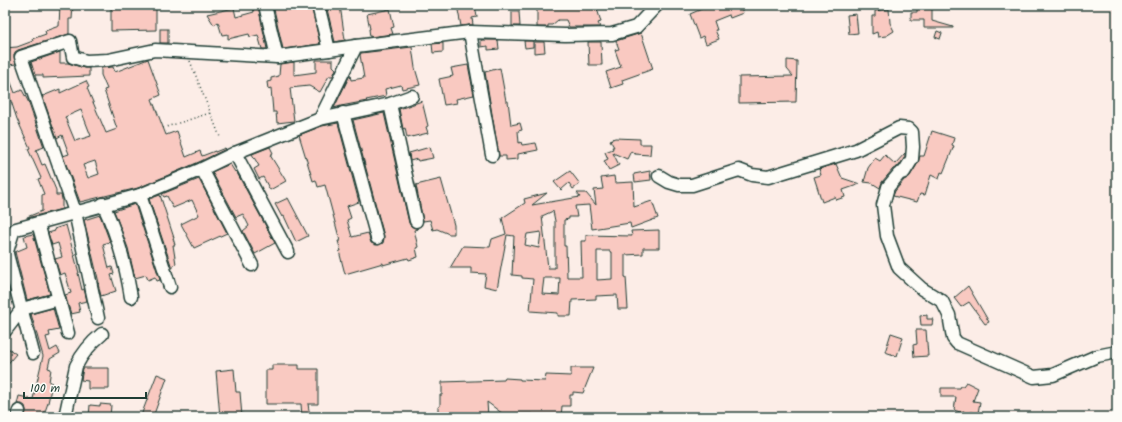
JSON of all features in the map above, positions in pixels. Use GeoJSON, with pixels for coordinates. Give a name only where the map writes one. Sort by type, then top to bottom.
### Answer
{"type":"FeatureCollection","features":[{"type":"Feature","properties":{"kind":"street"},"geometry":{"type":"LineString","coordinates":[[265,5],[277,57]]}},
{"type":"Feature","properties":{"kind":"street"},"geometry":{"type":"LineString","coordinates":[[318,5],[330,50]]}},
{"type":"Feature","properties":{"kind":"street"},"geometry":{"type":"LineString","coordinates":[[98,318],[75,212],[21,57],[70,41],[73,57],[86,61],[108,60],[155,50],[277,57],[470,32],[565,35],[612,34],[636,27],[657,5]]}},
{"type":"Feature","properties":{"kind":"street"},"geometry":{"type":"LineString","coordinates":[[470,32],[492,155]]}},
{"type":"Feature","properties":{"kind":"street"},"geometry":{"type":"LineString","coordinates":[[320,119],[356,46]]}},
{"type":"Feature","properties":{"kind":"street"},"geometry":{"type":"LineString","coordinates":[[34,353],[6,256],[13,232],[22,227],[140,195],[202,169],[235,153],[320,119],[390,104],[412,96]]}},
{"type":"Feature","properties":{"kind":"street"},"geometry":{"type":"LineString","coordinates":[[390,104],[416,221]]}},
{"type":"Feature","properties":{"kind":"street"},"geometry":{"type":"LineString","coordinates":[[343,113],[377,238]]}},
{"type":"Feature","properties":{"kind":"street"},"geometry":{"type":"LineString","coordinates":[[659,176],[669,182],[679,185],[692,185],[739,170],[752,175],[768,177],[856,150],[899,128],[909,129],[912,132],[912,159],[904,172],[899,174],[888,187],[883,205],[887,236],[899,268],[922,289],[942,301],[949,315],[953,338],[957,343],[1034,377],[1053,375],[1097,356],[1117,352]]}},
{"type":"Feature","properties":{"kind":"street"},"geometry":{"type":"LineString","coordinates":[[235,153],[288,252]]}},
{"type":"Feature","properties":{"kind":"street"},"geometry":{"type":"LineString","coordinates":[[202,169],[252,265]]}},
{"type":"Feature","properties":{"kind":"street"},"geometry":{"type":"LineString","coordinates":[[140,195],[170,287]]}},
{"type":"Feature","properties":{"kind":"street"},"geometry":{"type":"LineString","coordinates":[[103,204],[114,228],[128,274],[131,297]]}},
{"type":"Feature","properties":{"kind":"street"},"geometry":{"type":"LineString","coordinates":[[38,223],[68,333]]}},
{"type":"Feature","properties":{"kind":"street"},"geometry":{"type":"LineString","coordinates":[[5,331],[22,309],[59,299]]}},
{"type":"Feature","properties":{"kind":"street"},"geometry":{"type":"LineString","coordinates":[[65,417],[79,360],[88,348],[102,334]]}},
{"type":"Feature","properties":{"kind":"path"},"geometry":{"type":"LineString","coordinates":[[187,52],[220,137]]}},
{"type":"Feature","properties":{"kind":"path"},"geometry":{"type":"LineString","coordinates":[[163,128],[210,113]]}},
{"type":"Feature","properties":{"kind":"building"},"geometry":{"type":"Polygon","coordinates":[[[60,5],[73,5],[72,19],[69,19],[69,34],[18,50],[15,52],[14,56],[16,64],[9,65],[8,57],[5,57],[5,48],[17,47],[33,41],[32,39],[46,34],[45,31],[59,26],[60,5]]]}},
{"type":"Feature","properties":{"kind":"building"},"geometry":{"type":"Polygon","coordinates":[[[252,5],[258,5],[267,49],[262,49],[258,35],[250,37],[249,34],[228,39],[228,34],[222,35],[218,22],[214,25],[207,14],[234,8],[236,17],[254,12],[252,5]]]}},
{"type":"Feature","properties":{"kind":"building"},"geometry":{"type":"Polygon","coordinates":[[[273,5],[311,5],[320,44],[283,49],[273,5]]]}},
{"type":"Feature","properties":{"kind":"building"},"geometry":{"type":"Polygon","coordinates":[[[326,5],[340,5],[345,40],[335,42],[326,5]]]}},
{"type":"Feature","properties":{"kind":"building"},"geometry":{"type":"Polygon","coordinates":[[[457,5],[475,5],[477,17],[472,18],[473,25],[461,26],[457,5]]]}},
{"type":"Feature","properties":{"kind":"building"},"geometry":{"type":"Polygon","coordinates":[[[537,5],[581,5],[582,8],[589,5],[596,5],[601,22],[598,23],[600,27],[569,27],[566,20],[558,20],[552,25],[548,25],[548,27],[537,27],[537,5]]]}},
{"type":"Feature","properties":{"kind":"building"},"geometry":{"type":"Polygon","coordinates":[[[716,5],[740,5],[743,13],[730,18],[729,15],[714,21],[717,30],[715,30],[719,39],[706,44],[703,36],[699,38],[690,14],[716,5]]]}},
{"type":"Feature","properties":{"kind":"building"},"geometry":{"type":"Polygon","coordinates":[[[922,5],[932,5],[932,21],[953,28],[924,28],[924,20],[911,20],[911,12],[917,12],[917,8],[922,8],[922,5]]]}},
{"type":"Feature","properties":{"kind":"building"},"geometry":{"type":"Polygon","coordinates":[[[156,7],[156,30],[111,31],[111,8],[156,7]]]}},
{"type":"Feature","properties":{"kind":"building"},"geometry":{"type":"Polygon","coordinates":[[[390,9],[394,27],[391,28],[393,34],[370,37],[367,14],[390,9]]]}},
{"type":"Feature","properties":{"kind":"building"},"geometry":{"type":"Polygon","coordinates":[[[889,9],[890,23],[894,31],[886,36],[878,37],[877,32],[872,34],[872,16],[875,16],[875,11],[889,9]]]}},
{"type":"Feature","properties":{"kind":"building"},"geometry":{"type":"Polygon","coordinates":[[[512,12],[519,12],[520,26],[512,26],[512,12]]]}},
{"type":"Feature","properties":{"kind":"building"},"geometry":{"type":"Polygon","coordinates":[[[856,14],[858,33],[849,34],[847,15],[856,14]]]}},
{"type":"Feature","properties":{"kind":"building"},"geometry":{"type":"Polygon","coordinates":[[[160,29],[168,29],[168,43],[160,43],[160,29]]]}},
{"type":"Feature","properties":{"kind":"building"},"geometry":{"type":"Polygon","coordinates":[[[937,31],[942,33],[940,39],[935,37],[937,31]]]}},
{"type":"Feature","properties":{"kind":"building"},"geometry":{"type":"Polygon","coordinates":[[[641,33],[653,69],[622,80],[623,84],[611,88],[606,72],[621,67],[615,50],[619,49],[616,41],[641,33]]]}},
{"type":"Feature","properties":{"kind":"building"},"geometry":{"type":"Polygon","coordinates":[[[481,40],[498,40],[499,49],[488,50],[488,46],[481,47],[481,40]]]}},
{"type":"Feature","properties":{"kind":"building"},"geometry":{"type":"Polygon","coordinates":[[[524,41],[533,41],[533,47],[525,48],[524,41]]]}},
{"type":"Feature","properties":{"kind":"building"},"geometry":{"type":"Polygon","coordinates":[[[534,42],[544,42],[545,52],[534,53],[534,42]]]}},
{"type":"Feature","properties":{"kind":"building"},"geometry":{"type":"Polygon","coordinates":[[[588,42],[601,42],[602,65],[589,65],[588,42]]]}},
{"type":"Feature","properties":{"kind":"building"},"geometry":{"type":"Polygon","coordinates":[[[443,43],[443,52],[433,53],[432,44],[443,43]]]}},
{"type":"Feature","properties":{"kind":"building"},"geometry":{"type":"Polygon","coordinates":[[[412,47],[415,68],[420,85],[402,89],[401,85],[385,89],[386,96],[334,108],[350,75],[351,80],[364,78],[360,55],[361,53],[412,47]]]}},
{"type":"Feature","properties":{"kind":"building"},"geometry":{"type":"Polygon","coordinates":[[[60,52],[60,63],[68,63],[89,68],[89,76],[43,78],[43,75],[35,75],[31,62],[60,52]]]}},
{"type":"Feature","properties":{"kind":"building"},"geometry":{"type":"Polygon","coordinates":[[[148,59],[161,95],[152,99],[166,135],[177,131],[186,157],[200,151],[202,156],[225,148],[226,149],[138,188],[80,202],[63,156],[69,154],[62,135],[57,138],[42,95],[43,96],[60,89],[60,93],[86,81],[89,87],[87,88],[106,133],[117,129],[104,90],[107,89],[101,75],[101,68],[113,67],[115,72],[148,59]],[[81,110],[65,117],[75,141],[91,136],[81,110]],[[95,161],[83,165],[88,178],[99,174],[95,161]]]}},
{"type":"Feature","properties":{"kind":"building"},"geometry":{"type":"Polygon","coordinates":[[[316,60],[333,60],[333,66],[336,69],[333,76],[329,76],[320,92],[309,86],[290,88],[294,121],[277,123],[276,112],[273,112],[271,88],[268,89],[267,82],[271,81],[271,78],[279,76],[280,64],[294,62],[294,75],[316,72],[316,60]]]}},
{"type":"Feature","properties":{"kind":"building"},"geometry":{"type":"Polygon","coordinates":[[[787,60],[797,61],[796,102],[739,103],[739,77],[793,76],[787,69],[787,60]]]}},
{"type":"Feature","properties":{"kind":"building"},"geometry":{"type":"Polygon","coordinates":[[[468,65],[474,95],[456,99],[457,103],[444,105],[439,79],[453,76],[451,68],[468,65]]]}},
{"type":"Feature","properties":{"kind":"building"},"geometry":{"type":"Polygon","coordinates":[[[5,67],[15,93],[22,90],[28,101],[44,147],[36,150],[42,165],[45,164],[56,190],[56,195],[61,195],[62,209],[27,218],[42,211],[42,195],[44,194],[38,179],[41,178],[28,149],[30,148],[17,119],[5,83],[5,67]]]}},
{"type":"Feature","properties":{"kind":"building"},"geometry":{"type":"Polygon","coordinates":[[[500,68],[506,101],[508,101],[511,125],[520,123],[522,130],[518,131],[519,143],[521,142],[522,145],[536,143],[538,150],[518,154],[518,159],[506,160],[506,156],[499,156],[485,72],[500,68]]]}},
{"type":"Feature","properties":{"kind":"building"},"geometry":{"type":"Polygon","coordinates":[[[422,101],[428,126],[426,127],[428,133],[407,138],[405,128],[403,129],[399,109],[422,101]]]}},
{"type":"Feature","properties":{"kind":"building"},"geometry":{"type":"Polygon","coordinates":[[[384,113],[409,223],[411,226],[418,229],[414,230],[418,247],[416,248],[418,257],[409,260],[408,258],[383,265],[383,263],[345,274],[339,251],[341,251],[338,241],[340,241],[325,185],[318,187],[316,180],[313,181],[299,135],[322,126],[338,123],[359,202],[347,206],[351,218],[347,220],[352,237],[368,233],[371,243],[379,245],[383,243],[384,236],[353,120],[384,113]]]}},
{"type":"Feature","properties":{"kind":"building"},"geometry":{"type":"Polygon","coordinates":[[[932,131],[954,138],[952,145],[954,146],[943,173],[941,172],[939,179],[931,175],[925,195],[920,194],[917,202],[893,196],[904,180],[910,176],[918,163],[920,156],[924,156],[932,131]]]}},
{"type":"Feature","properties":{"kind":"building"},"geometry":{"type":"Polygon","coordinates":[[[615,138],[640,139],[640,144],[651,144],[650,155],[635,154],[631,151],[627,159],[613,153],[619,165],[609,170],[604,161],[608,159],[605,152],[613,149],[612,147],[614,147],[610,140],[615,138]]]}},
{"type":"Feature","properties":{"kind":"building"},"geometry":{"type":"Polygon","coordinates":[[[270,147],[273,153],[270,155],[286,181],[270,190],[263,177],[259,179],[254,169],[259,166],[252,154],[270,147]]]}},
{"type":"Feature","properties":{"kind":"building"},"geometry":{"type":"Polygon","coordinates":[[[430,147],[433,158],[410,161],[409,153],[430,147]]]}},
{"type":"Feature","properties":{"kind":"building"},"geometry":{"type":"Polygon","coordinates":[[[905,153],[905,157],[899,166],[893,169],[882,182],[880,188],[872,183],[864,182],[868,168],[875,158],[880,161],[885,155],[895,164],[905,153]]]}},
{"type":"Feature","properties":{"kind":"building"},"geometry":{"type":"Polygon","coordinates":[[[230,164],[235,172],[236,171],[275,243],[255,254],[243,231],[249,226],[243,214],[236,217],[212,172],[230,164]]]}},
{"type":"Feature","properties":{"kind":"building"},"geometry":{"type":"Polygon","coordinates":[[[836,164],[842,178],[860,184],[843,190],[845,197],[836,200],[835,197],[822,202],[814,177],[821,175],[819,169],[836,164]]]}},
{"type":"Feature","properties":{"kind":"building"},"geometry":{"type":"Polygon","coordinates":[[[570,171],[580,184],[573,189],[569,183],[561,190],[554,182],[570,171]]]}},
{"type":"Feature","properties":{"kind":"building"},"geometry":{"type":"Polygon","coordinates":[[[650,171],[651,180],[635,182],[634,174],[650,171]]]}},
{"type":"Feature","properties":{"kind":"building"},"geometry":{"type":"Polygon","coordinates":[[[614,176],[615,183],[633,182],[634,207],[652,201],[658,218],[631,228],[630,223],[592,229],[589,205],[575,206],[577,217],[569,217],[569,219],[564,220],[564,246],[566,246],[567,277],[582,277],[581,241],[586,241],[586,235],[632,236],[631,231],[659,230],[659,248],[643,248],[643,254],[625,255],[625,277],[628,309],[618,309],[617,295],[596,296],[596,299],[572,300],[571,316],[558,316],[558,313],[530,311],[533,279],[512,275],[514,236],[507,235],[497,289],[484,286],[486,274],[471,273],[471,268],[450,268],[463,246],[490,247],[492,239],[506,234],[502,218],[525,203],[524,199],[547,193],[532,205],[580,197],[577,193],[586,193],[596,205],[594,190],[603,189],[601,178],[614,176]],[[553,211],[542,216],[548,268],[555,268],[555,221],[553,211]],[[541,232],[527,234],[525,245],[539,248],[541,232]],[[597,251],[597,280],[612,279],[612,253],[610,253],[610,251],[597,251]],[[544,278],[542,294],[559,295],[560,278],[544,278]]]}},
{"type":"Feature","properties":{"kind":"building"},"geometry":{"type":"Polygon","coordinates":[[[199,179],[227,233],[194,248],[181,224],[199,215],[192,200],[173,208],[167,196],[164,197],[162,194],[199,179]]]}},
{"type":"Feature","properties":{"kind":"building"},"geometry":{"type":"Polygon","coordinates":[[[441,179],[454,225],[454,234],[449,234],[437,229],[433,230],[430,220],[423,221],[416,185],[441,179]]]}},
{"type":"Feature","properties":{"kind":"building"},"geometry":{"type":"Polygon","coordinates":[[[160,195],[174,238],[175,245],[173,245],[176,264],[173,265],[173,268],[149,199],[160,195]]]}},
{"type":"Feature","properties":{"kind":"building"},"geometry":{"type":"Polygon","coordinates":[[[288,198],[308,236],[296,242],[284,216],[282,217],[275,204],[288,198]]]}},
{"type":"Feature","properties":{"kind":"building"},"geometry":{"type":"Polygon","coordinates":[[[135,204],[160,280],[157,281],[155,277],[148,280],[146,275],[135,278],[128,248],[114,211],[135,204]]]}},
{"type":"Feature","properties":{"kind":"building"},"geometry":{"type":"Polygon","coordinates":[[[100,215],[110,242],[103,244],[109,268],[112,267],[114,274],[111,275],[116,291],[101,296],[84,220],[100,215]]]}},
{"type":"Feature","properties":{"kind":"building"},"geometry":{"type":"Polygon","coordinates":[[[66,225],[82,290],[84,289],[87,301],[78,303],[80,312],[71,314],[65,295],[71,293],[65,273],[60,275],[55,259],[62,257],[58,243],[52,245],[48,233],[55,231],[54,229],[66,225]]]}},
{"type":"Feature","properties":{"kind":"building"},"geometry":{"type":"Polygon","coordinates":[[[33,234],[50,294],[27,300],[15,252],[27,247],[24,236],[33,234]]]}},
{"type":"Feature","properties":{"kind":"building"},"geometry":{"type":"Polygon","coordinates":[[[968,286],[989,322],[985,324],[969,302],[961,307],[954,298],[968,286]]]}},
{"type":"Feature","properties":{"kind":"building"},"geometry":{"type":"Polygon","coordinates":[[[53,308],[59,330],[49,332],[50,336],[46,337],[50,351],[57,347],[60,353],[50,359],[48,368],[51,369],[49,382],[52,383],[48,403],[43,417],[25,417],[25,406],[22,404],[17,404],[19,396],[33,399],[43,356],[31,314],[53,308]]]}},
{"type":"Feature","properties":{"kind":"building"},"geometry":{"type":"Polygon","coordinates":[[[927,315],[927,319],[933,319],[932,325],[921,325],[920,316],[927,315]]]}},
{"type":"Feature","properties":{"kind":"building"},"geometry":{"type":"Polygon","coordinates":[[[916,330],[926,330],[928,356],[914,357],[913,345],[917,344],[916,330]]]}},
{"type":"Feature","properties":{"kind":"building"},"geometry":{"type":"Polygon","coordinates":[[[891,333],[903,337],[897,356],[885,352],[891,333]]]}},
{"type":"Feature","properties":{"kind":"building"},"geometry":{"type":"Polygon","coordinates":[[[5,346],[16,354],[5,367],[5,346]]]}},
{"type":"Feature","properties":{"kind":"building"},"geometry":{"type":"Polygon","coordinates":[[[272,365],[299,365],[299,369],[318,369],[318,404],[308,404],[310,417],[302,417],[301,404],[266,404],[266,370],[272,370],[272,365]]]}},
{"type":"Feature","properties":{"kind":"building"},"geometry":{"type":"Polygon","coordinates":[[[83,368],[109,368],[109,389],[88,389],[88,381],[81,380],[83,368]]]}},
{"type":"Feature","properties":{"kind":"building"},"geometry":{"type":"Polygon","coordinates":[[[571,368],[593,368],[583,393],[573,392],[573,395],[570,395],[570,406],[562,406],[561,417],[533,417],[533,414],[519,414],[519,417],[507,417],[487,402],[488,417],[441,417],[441,413],[438,413],[438,407],[440,406],[440,395],[442,395],[442,382],[504,380],[505,378],[545,381],[546,375],[571,376],[571,368]]]}},
{"type":"Feature","properties":{"kind":"building"},"geometry":{"type":"Polygon","coordinates":[[[234,369],[236,392],[240,392],[242,417],[220,417],[216,371],[234,369]]]}},
{"type":"Feature","properties":{"kind":"building"},"geometry":{"type":"Polygon","coordinates":[[[157,374],[167,378],[153,417],[143,417],[142,413],[157,374]]]}},
{"type":"Feature","properties":{"kind":"building"},"geometry":{"type":"Polygon","coordinates":[[[966,382],[978,388],[973,401],[980,402],[978,413],[971,412],[969,417],[962,417],[964,411],[960,412],[954,410],[956,397],[941,397],[941,388],[960,388],[966,382]]]}},
{"type":"Feature","properties":{"kind":"building"},"geometry":{"type":"Polygon","coordinates":[[[100,404],[111,405],[110,417],[89,417],[90,405],[100,406],[100,404]]]}}]}
